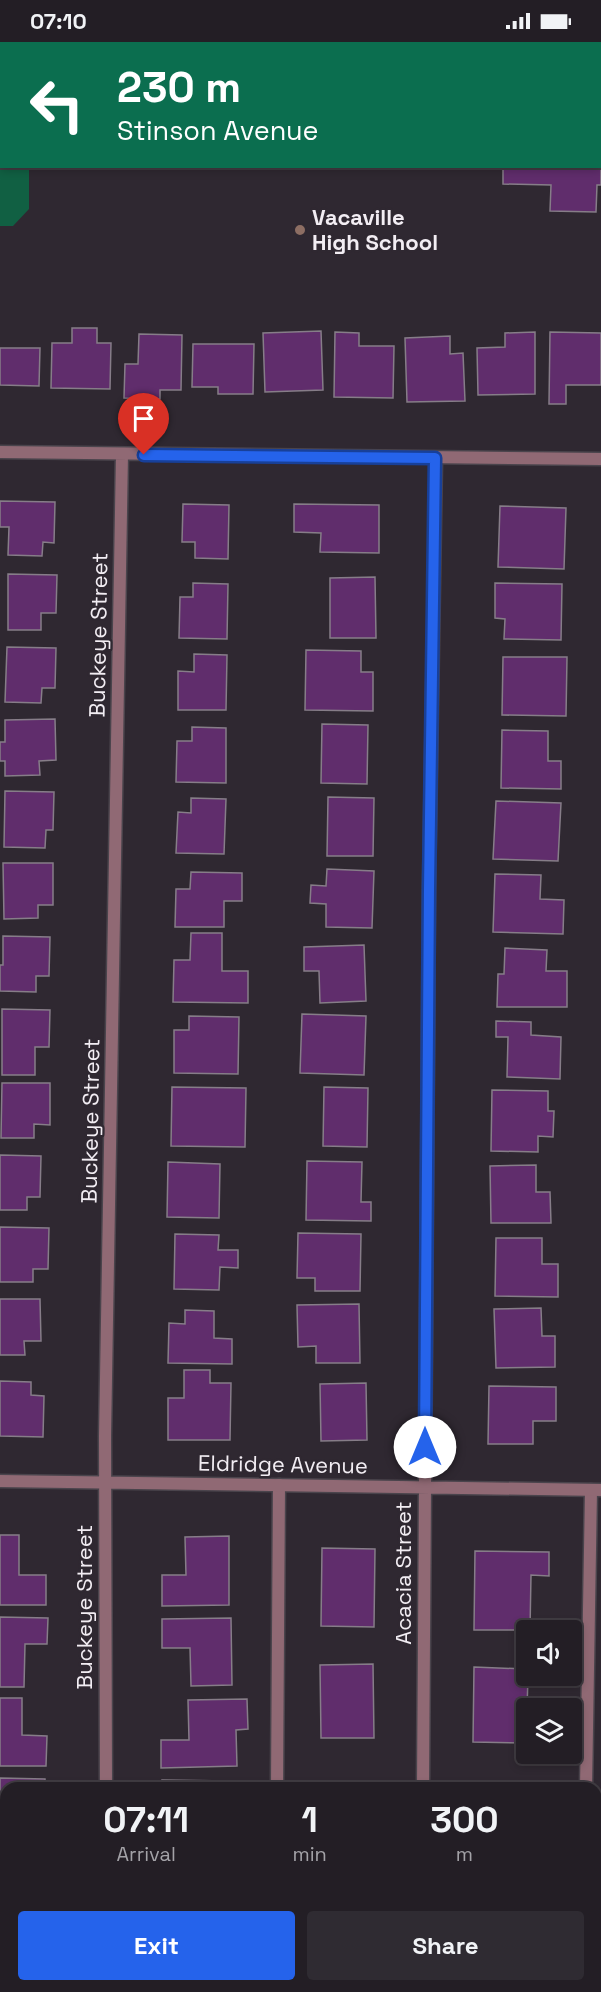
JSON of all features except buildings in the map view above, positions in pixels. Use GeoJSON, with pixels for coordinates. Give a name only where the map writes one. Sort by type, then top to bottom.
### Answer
{"type":"FeatureCollection","features":[{"type":"Feature","properties":{"kind":"street"},"geometry":{"type":"LineString","coordinates":[[0,452],[601,459]]}},
{"type":"Feature","properties":{"kind":"street","name":"Buckeye Street"},"geometry":{"type":"LineString","coordinates":[[106,1782],[105,1483],[122,454]]}},
{"type":"Feature","properties":{"kind":"street","name":"Acacia Street"},"geometry":{"type":"LineString","coordinates":[[423,1782],[429,901],[435,458]]}},
{"type":"Feature","properties":{"kind":"street","name":"Eldridge Avenue"},"geometry":{"type":"LineString","coordinates":[[0,1481],[596,1490]]}},
{"type":"Feature","properties":{"kind":"street"},"geometry":{"type":"LineString","coordinates":[[277,1782],[279,1485]]}},
{"type":"Feature","properties":{"kind":"street"},"geometry":{"type":"LineString","coordinates":[[586,1782],[596,1490]]}},
{"type":"Feature","properties":{"kind":"green space"},"geometry":{"type":"Polygon","coordinates":[[[0,168],[29,168],[29,209],[13,226],[0,226],[0,168]]]}},
{"type":"Feature","properties":{"kind":"place","name":"Vacaville High School"},"geometry":{"type":"Point","coordinates":[300,230]}},
{"type":"Feature","properties":{"kind":"route"},"geometry":{"type":"LineString","coordinates":[[144,455],[435,458],[425,1447]]}}]}
